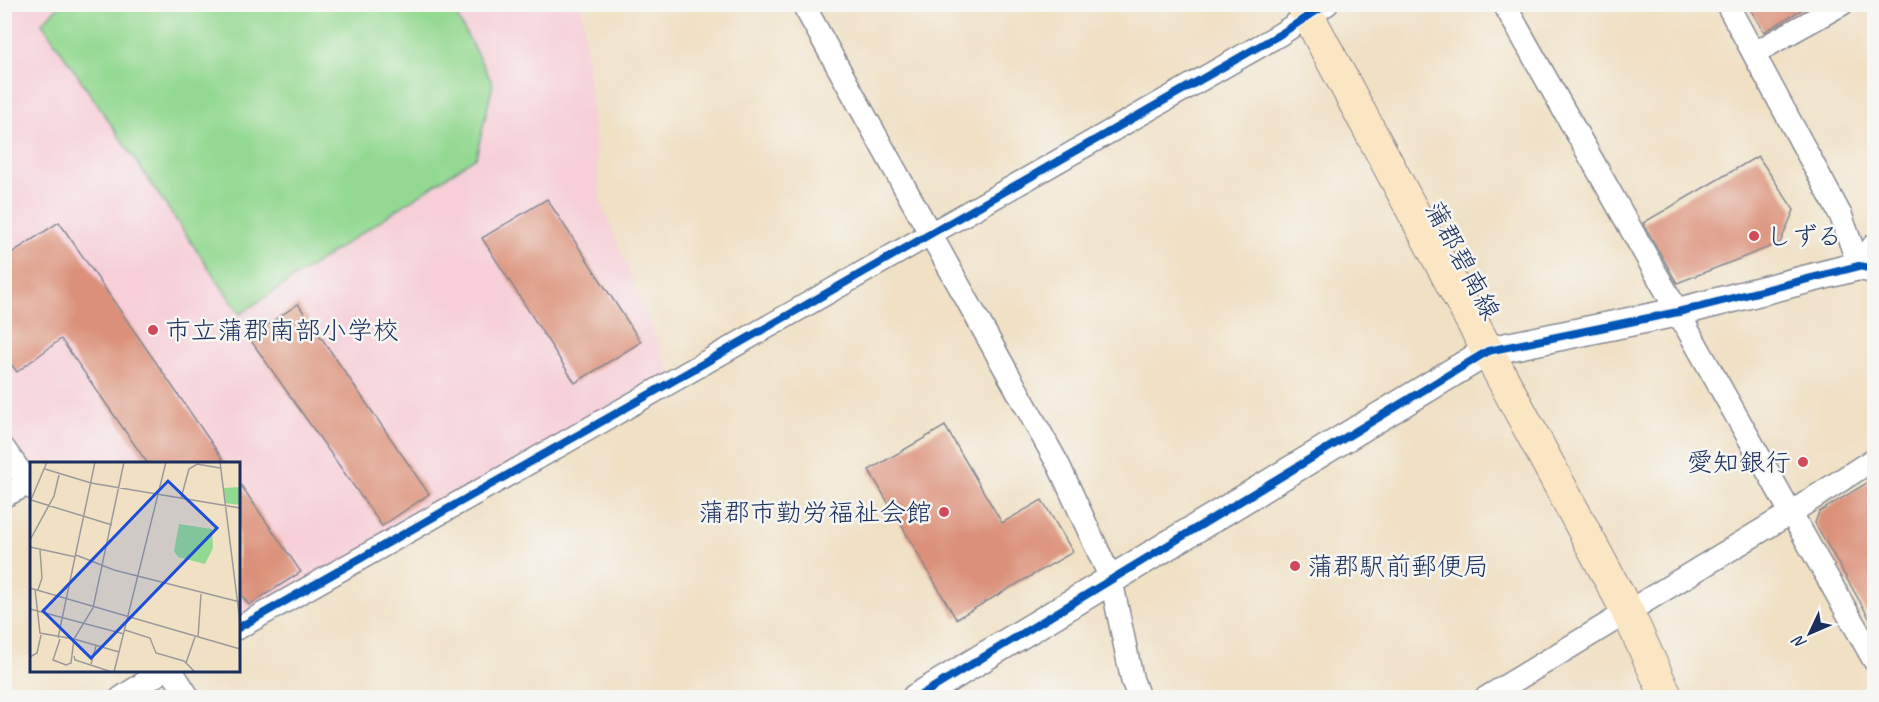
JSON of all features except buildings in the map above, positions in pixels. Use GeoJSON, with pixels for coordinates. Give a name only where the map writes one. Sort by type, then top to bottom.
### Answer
{"type":"FeatureCollection","features":[{"type":"Feature","properties":{"kind":"main road","name":"蒲郡碧南線"},"geometry":{"type":"LineString","coordinates":[[1312,8],[1488,351],[1628,613],[1667,698]]}},
{"type":"Feature","properties":{"kind":"street"},"geometry":{"type":"LineString","coordinates":[[803,4],[1059,466],[1111,579],[1132,679],[1139,698]]}},
{"type":"Feature","properties":{"kind":"street"},"geometry":{"type":"LineString","coordinates":[[1504,4],[1875,660]]}},
{"type":"Feature","properties":{"kind":"street"},"geometry":{"type":"LineString","coordinates":[[916,698],[1488,351],[1678,312],[1869,260],[1841,216],[1727,4]]}},
{"type":"Feature","properties":{"kind":"street"},"geometry":{"type":"LineString","coordinates":[[1754,53],[1842,4]]}},
{"type":"Feature","properties":{"kind":"street"},"geometry":{"type":"LineString","coordinates":[[240,627],[619,414],[930,232],[1279,35],[1312,8]]}},
{"type":"Feature","properties":{"kind":"street"},"geometry":{"type":"LineString","coordinates":[[4,449],[30,486],[4,496]]}},
{"type":"Feature","properties":{"kind":"street"},"geometry":{"type":"LineString","coordinates":[[1486,698],[1628,613],[1875,459]]}},
{"type":"Feature","properties":{"kind":"street"},"geometry":{"type":"LineString","coordinates":[[120,698],[161,672]]}},
{"type":"Feature","properties":{"kind":"street"},"geometry":{"type":"LineString","coordinates":[[172,672],[189,698]]}},
{"type":"Feature","properties":{"kind":"shaded area"},"geometry":{"type":"Polygon","coordinates":[[[4,5],[582,5],[601,202],[674,382],[240,627],[240,462],[30,462],[30,486],[5,449],[4,5]]]}},
{"type":"Feature","properties":{"kind":"green space"},"geometry":{"type":"Polygon","coordinates":[[[60,5],[451,5],[493,84],[476,157],[240,314],[42,23],[60,5]]]}},
{"type":"Feature","properties":{"kind":"cycle path"},"geometry":{"type":"LineString","coordinates":[[240,627],[1279,35],[1327,4]]}},
{"type":"Feature","properties":{"kind":"cycle path"},"geometry":{"type":"LineString","coordinates":[[916,698],[1488,351],[1678,312],[1859,266],[1874,269]]}},
{"type":"Feature","properties":{"kind":"place","name":"しずる"},"geometry":{"type":"Point","coordinates":[1754,236]}},
{"type":"Feature","properties":{"kind":"place","name":"市立蒲郡南部小学校"},"geometry":{"type":"Point","coordinates":[153,330]}},
{"type":"Feature","properties":{"kind":"place","name":"愛知銀行"},"geometry":{"type":"Point","coordinates":[1803,462]}},
{"type":"Feature","properties":{"kind":"place","name":"蒲郡市勤労福祉会館"},"geometry":{"type":"Point","coordinates":[944,512]}},
{"type":"Feature","properties":{"kind":"place","name":"蒲郡駅前郵便局"},"geometry":{"type":"Point","coordinates":[1295,566]}}]}
